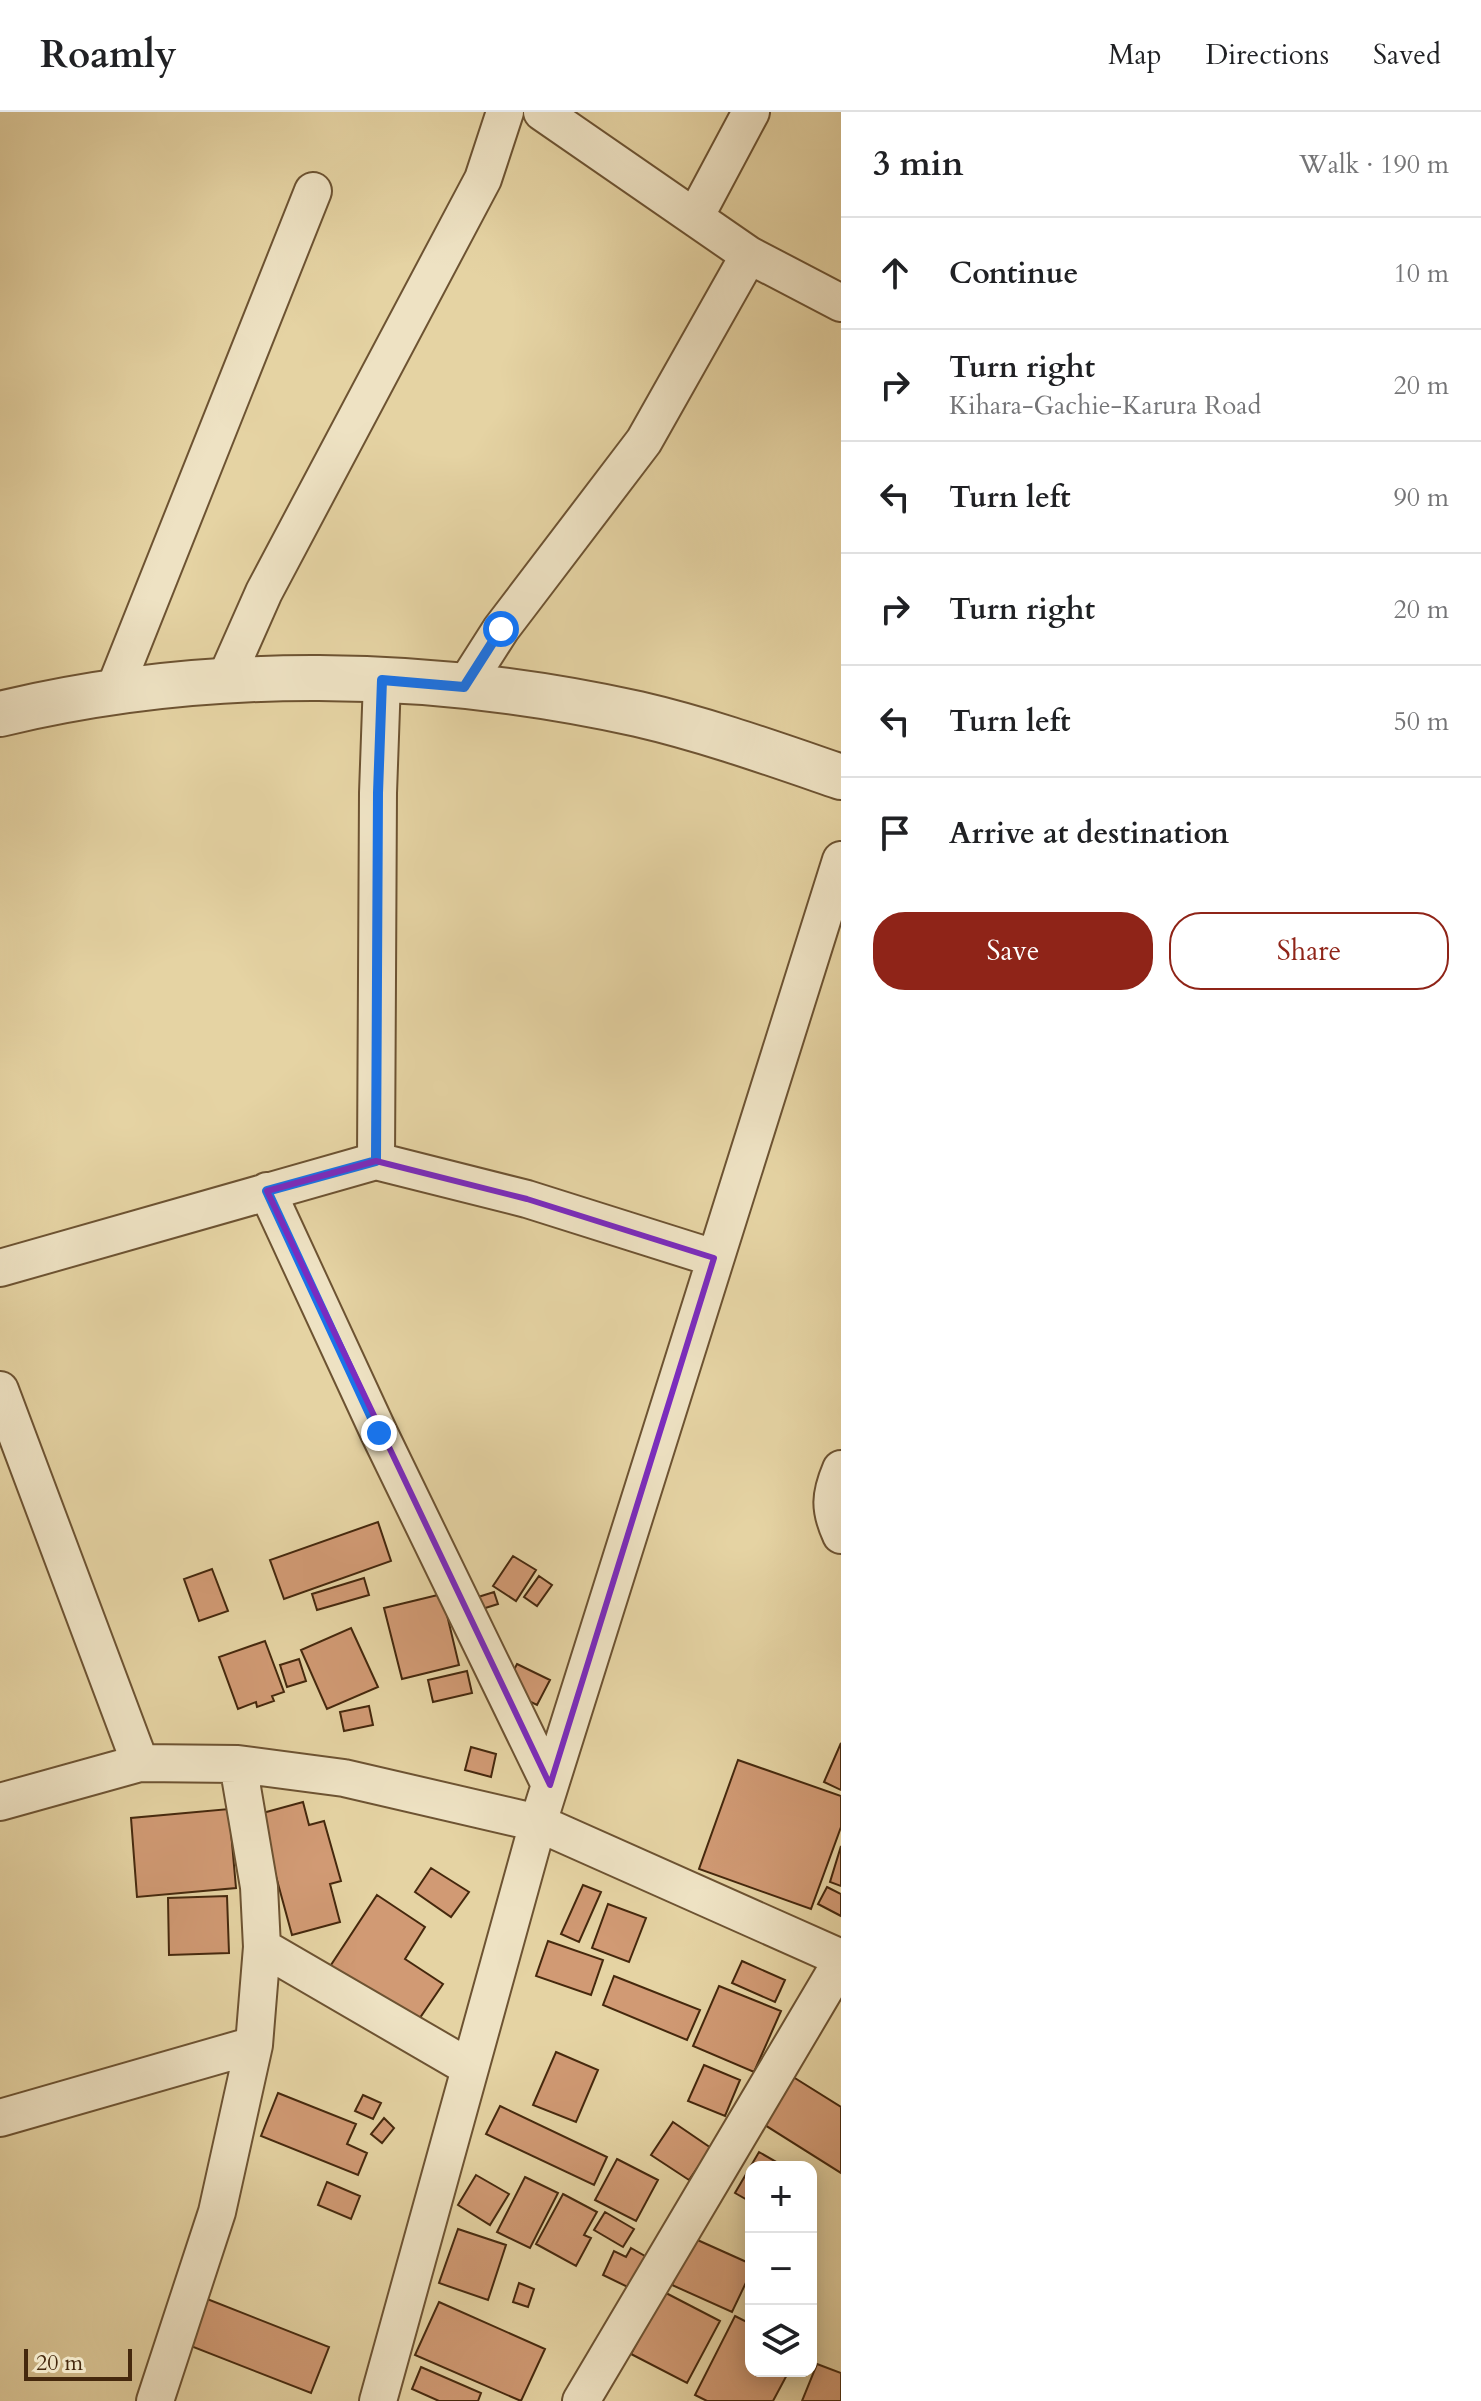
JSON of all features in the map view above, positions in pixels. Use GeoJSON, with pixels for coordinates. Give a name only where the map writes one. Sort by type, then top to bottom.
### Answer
{"type":"FeatureCollection","features":[{"type":"Feature","properties":{"kind":"street"},"geometry":{"type":"LineString","coordinates":[[225,680],[271,578],[483,179],[505,112]]}},
{"type":"Feature","properties":{"kind":"street"},"geometry":{"type":"LineString","coordinates":[[542,112],[749,255],[841,303]]}},
{"type":"Feature","properties":{"kind":"street"},"geometry":{"type":"LineString","coordinates":[[695,217],[751,112]]}},
{"type":"Feature","properties":{"kind":"street"},"geometry":{"type":"LineString","coordinates":[[113,693],[313,191]]}},
{"type":"Feature","properties":{"kind":"street"},"geometry":{"type":"LineString","coordinates":[[464,687],[501,629],[644,441],[749,255]]}},
{"type":"Feature","properties":{"kind":"street"},"geometry":{"type":"LineString","coordinates":[[0,714],[113,693],[225,680],[382,680],[545,696],[639,715],[736,741],[841,777]]}},
{"type":"Feature","properties":{"kind":"street"},"geometry":{"type":"LineString","coordinates":[[376,1161],[378,793],[382,680]]}},
{"type":"Feature","properties":{"kind":"street"},"geometry":{"type":"LineString","coordinates":[[378,2401],[538,1823],[841,860]]}},
{"type":"Feature","properties":{"kind":"street"},"geometry":{"type":"LineString","coordinates":[[0,1268],[376,1161],[527,1199],[714,1258]]}},
{"type":"Feature","properties":{"kind":"street"},"geometry":{"type":"LineString","coordinates":[[267,1191],[379,1433],[550,1785]]}},
{"type":"Feature","properties":{"kind":"street"},"geometry":{"type":"LineString","coordinates":[[3,1405],[140,1763]]}},
{"type":"Feature","properties":{"kind":"street"},"geometry":{"type":"LineString","coordinates":[[841,1469],[831,1494],[835,1521],[841,1535]]}},
{"type":"Feature","properties":{"kind":"street"},"geometry":{"type":"LineString","coordinates":[[0,1802],[140,1763],[238,1764],[344,1778],[538,1823],[841,1960],[581,2401]]}},
{"type":"Feature","properties":{"kind":"street"},"geometry":{"type":"LineString","coordinates":[[155,2401],[217,2212],[254,2045],[262,1947],[259,1887],[238,1764]]}},
{"type":"Feature","properties":{"kind":"street"},"geometry":{"type":"LineString","coordinates":[[262,1947],[470,2068]]}},
{"type":"Feature","properties":{"kind":"street"},"geometry":{"type":"LineString","coordinates":[[0,2118],[254,2045]]}},
{"type":"Feature","properties":{"kind":"highlighted area"},"geometry":{"type":"Polygon","coordinates":[[[376,1161],[527,1199],[714,1258],[550,1785],[267,1191],[376,1161]]]}},
{"type":"Feature","properties":{"kind":"building"},"geometry":{"type":"Polygon","coordinates":[[[378,1522],[391,1561],[284,1599],[270,1560],[378,1522]]]}},
{"type":"Feature","properties":{"kind":"building"},"geometry":{"type":"Polygon","coordinates":[[[513,1556],[536,1570],[516,1601],[493,1586],[513,1556]]]}},
{"type":"Feature","properties":{"kind":"building"},"geometry":{"type":"Polygon","coordinates":[[[212,1569],[228,1611],[199,1621],[184,1579],[212,1569]]]}},
{"type":"Feature","properties":{"kind":"building"},"geometry":{"type":"Polygon","coordinates":[[[539,1576],[552,1585],[537,1606],[524,1597],[539,1576]]]}},
{"type":"Feature","properties":{"kind":"building"},"geometry":{"type":"Polygon","coordinates":[[[364,1578],[369,1595],[317,1610],[312,1594],[364,1578]]]}},
{"type":"Feature","properties":{"kind":"building"},"geometry":{"type":"Polygon","coordinates":[[[494,1592],[498,1604],[479,1610],[475,1598],[494,1592]]]}},
{"type":"Feature","properties":{"kind":"building"},"geometry":{"type":"Polygon","coordinates":[[[442,1594],[459,1665],[402,1679],[384,1608],[442,1594]]]}},
{"type":"Feature","properties":{"kind":"building"},"geometry":{"type":"Polygon","coordinates":[[[351,1628],[378,1687],[327,1709],[301,1650],[351,1628]]]}},
{"type":"Feature","properties":{"kind":"building"},"geometry":{"type":"Polygon","coordinates":[[[265,1641],[284,1692],[272,1696],[274,1701],[257,1707],[256,1702],[238,1709],[219,1657],[265,1641]]]}},
{"type":"Feature","properties":{"kind":"building"},"geometry":{"type":"Polygon","coordinates":[[[299,1659],[306,1681],[287,1687],[280,1665],[299,1659]]]}},
{"type":"Feature","properties":{"kind":"building"},"geometry":{"type":"Polygon","coordinates":[[[517,1664],[550,1680],[537,1705],[504,1689],[517,1664]]]}},
{"type":"Feature","properties":{"kind":"building"},"geometry":{"type":"Polygon","coordinates":[[[467,1671],[472,1693],[433,1702],[428,1680],[467,1671]]]}},
{"type":"Feature","properties":{"kind":"building"},"geometry":{"type":"Polygon","coordinates":[[[369,1706],[373,1725],[344,1731],[340,1712],[369,1706]]]}},
{"type":"Feature","properties":{"kind":"building"},"geometry":{"type":"Polygon","coordinates":[[[841,1743],[841,1790],[824,1782],[841,1743]]]}},
{"type":"Feature","properties":{"kind":"building"},"geometry":{"type":"Polygon","coordinates":[[[471,1747],[496,1754],[491,1777],[465,1770],[471,1747]]]}},
{"type":"Feature","properties":{"kind":"building"},"geometry":{"type":"Polygon","coordinates":[[[738,1760],[841,1796],[841,1827],[811,1909],[699,1869],[738,1760]]]}},
{"type":"Feature","properties":{"kind":"building"},"geometry":{"type":"Polygon","coordinates":[[[303,1802],[309,1825],[324,1821],[341,1881],[330,1884],[340,1922],[292,1935],[259,1814],[303,1802]]]}},
{"type":"Feature","properties":{"kind":"building"},"geometry":{"type":"Polygon","coordinates":[[[229,1809],[236,1888],[137,1897],[131,1818],[229,1809]]]}},
{"type":"Feature","properties":{"kind":"building"},"geometry":{"type":"Polygon","coordinates":[[[841,1846],[841,1886],[830,1882],[841,1846]]]}},
{"type":"Feature","properties":{"kind":"building"},"geometry":{"type":"Polygon","coordinates":[[[431,1868],[469,1892],[451,1917],[415,1892],[431,1868]]]}},
{"type":"Feature","properties":{"kind":"building"},"geometry":{"type":"Polygon","coordinates":[[[583,1885],[601,1892],[579,1942],[561,1934],[583,1885]]]}},
{"type":"Feature","properties":{"kind":"building"},"geometry":{"type":"Polygon","coordinates":[[[827,1887],[841,1894],[841,1916],[818,1904],[827,1887]]]}},
{"type":"Feature","properties":{"kind":"building"},"geometry":{"type":"Polygon","coordinates":[[[377,1895],[425,1927],[405,1959],[443,1984],[415,2025],[329,1968],[377,1895]]]}},
{"type":"Feature","properties":{"kind":"building"},"geometry":{"type":"Polygon","coordinates":[[[227,1896],[229,1953],[169,1955],[168,1898],[227,1896]]]}},
{"type":"Feature","properties":{"kind":"building"},"geometry":{"type":"Polygon","coordinates":[[[608,1904],[646,1918],[629,1962],[592,1948],[608,1904]]]}},
{"type":"Feature","properties":{"kind":"building"},"geometry":{"type":"Polygon","coordinates":[[[548,1941],[603,1960],[591,1995],[536,1976],[548,1941]]]}},
{"type":"Feature","properties":{"kind":"building"},"geometry":{"type":"Polygon","coordinates":[[[742,1961],[785,1980],[775,2002],[732,1983],[742,1961]]]}},
{"type":"Feature","properties":{"kind":"building"},"geometry":{"type":"Polygon","coordinates":[[[614,1976],[700,2010],[687,2040],[603,2005],[614,1976]]]}},
{"type":"Feature","properties":{"kind":"building"},"geometry":{"type":"Polygon","coordinates":[[[719,1986],[781,2011],[754,2072],[693,2046],[719,1986]]]}},
{"type":"Feature","properties":{"kind":"building"},"geometry":{"type":"Polygon","coordinates":[[[556,2052],[598,2070],[576,2122],[533,2105],[556,2052]]]}},
{"type":"Feature","properties":{"kind":"building"},"geometry":{"type":"Polygon","coordinates":[[[704,2065],[740,2080],[725,2116],[688,2101],[704,2065]]]}},
{"type":"Feature","properties":{"kind":"building"},"geometry":{"type":"Polygon","coordinates":[[[790,2075],[841,2107],[841,2173],[760,2122],[790,2075]]]}},
{"type":"Feature","properties":{"kind":"building"},"geometry":{"type":"Polygon","coordinates":[[[278,2093],[356,2124],[347,2144],[367,2153],[358,2175],[261,2136],[278,2093]]]}},
{"type":"Feature","properties":{"kind":"building"},"geometry":{"type":"Polygon","coordinates":[[[363,2095],[381,2103],[373,2119],[355,2111],[363,2095]]]}},
{"type":"Feature","properties":{"kind":"building"},"geometry":{"type":"Polygon","coordinates":[[[500,2106],[607,2157],[594,2185],[486,2134],[500,2106]]]}},
{"type":"Feature","properties":{"kind":"building"},"geometry":{"type":"Polygon","coordinates":[[[384,2118],[394,2128],[382,2143],[371,2134],[384,2118]]]}},
{"type":"Feature","properties":{"kind":"building"},"geometry":{"type":"Polygon","coordinates":[[[673,2122],[711,2148],[689,2180],[651,2155],[673,2122]]]}},
{"type":"Feature","properties":{"kind":"building"},"geometry":{"type":"Polygon","coordinates":[[[759,2152],[775,2161],[754,2161],[759,2152]]]}},
{"type":"Feature","properties":{"kind":"building"},"geometry":{"type":"Polygon","coordinates":[[[617,2159],[658,2180],[636,2221],[595,2200],[617,2159]]]}},
{"type":"Feature","properties":{"kind":"building"},"geometry":{"type":"Polygon","coordinates":[[[476,2175],[509,2194],[490,2225],[458,2205],[476,2175]]]}},
{"type":"Feature","properties":{"kind":"building"},"geometry":{"type":"Polygon","coordinates":[[[745,2176],[745,2199],[735,2193],[745,2176]]]}},
{"type":"Feature","properties":{"kind":"building"},"geometry":{"type":"Polygon","coordinates":[[[525,2177],[558,2193],[530,2248],[497,2232],[525,2177]]]}},
{"type":"Feature","properties":{"kind":"building"},"geometry":{"type":"Polygon","coordinates":[[[327,2182],[360,2196],[351,2219],[318,2205],[327,2182]]]}},
{"type":"Feature","properties":{"kind":"building"},"geometry":{"type":"Polygon","coordinates":[[[563,2194],[597,2212],[584,2235],[591,2238],[576,2266],[536,2244],[563,2194]]]}},
{"type":"Feature","properties":{"kind":"building"},"geometry":{"type":"Polygon","coordinates":[[[605,2212],[634,2229],[623,2247],[594,2230],[605,2212]]]}},
{"type":"Feature","properties":{"kind":"building"},"geometry":{"type":"Polygon","coordinates":[[[458,2229],[506,2245],[488,2300],[439,2283],[458,2229]]]}},
{"type":"Feature","properties":{"kind":"building"},"geometry":{"type":"Polygon","coordinates":[[[693,2238],[745,2261],[745,2285],[732,2312],[672,2285],[693,2238]]]}},
{"type":"Feature","properties":{"kind":"building"},"geometry":{"type":"Polygon","coordinates":[[[631,2248],[650,2259],[634,2290],[603,2275],[614,2251],[626,2257],[631,2248]]]}},
{"type":"Feature","properties":{"kind":"building"},"geometry":{"type":"Polygon","coordinates":[[[519,2283],[534,2289],[528,2307],[513,2302],[519,2283]]]}},
{"type":"Feature","properties":{"kind":"building"},"geometry":{"type":"Polygon","coordinates":[[[664,2292],[720,2321],[687,2383],[631,2354],[664,2292]]]}},
{"type":"Feature","properties":{"kind":"building"},"geometry":{"type":"Polygon","coordinates":[[[197,2295],[329,2347],[311,2393],[178,2341],[197,2295]]]}},
{"type":"Feature","properties":{"kind":"building"},"geometry":{"type":"Polygon","coordinates":[[[439,2302],[545,2349],[521,2401],[415,2355],[439,2302]]]}},
{"type":"Feature","properties":{"kind":"building"},"geometry":{"type":"Polygon","coordinates":[[[735,2316],[745,2321],[745,2377],[786,2377],[773,2401],[707,2401],[695,2395],[735,2316]]]}},
{"type":"Feature","properties":{"kind":"building"},"geometry":{"type":"Polygon","coordinates":[[[817,2364],[841,2373],[841,2401],[802,2401],[812,2377],[817,2377],[817,2364]]]}},
{"type":"Feature","properties":{"kind":"building"},"geometry":{"type":"Polygon","coordinates":[[[421,2367],[481,2393],[478,2401],[439,2401],[412,2389],[421,2367]]]}},
{"type":"Feature","properties":{"kind":"route"},"geometry":{"type":"LineString","coordinates":[[379,1433],[267,1191],[376,1161],[378,793],[382,680],[464,687],[501,629]]}}]}
